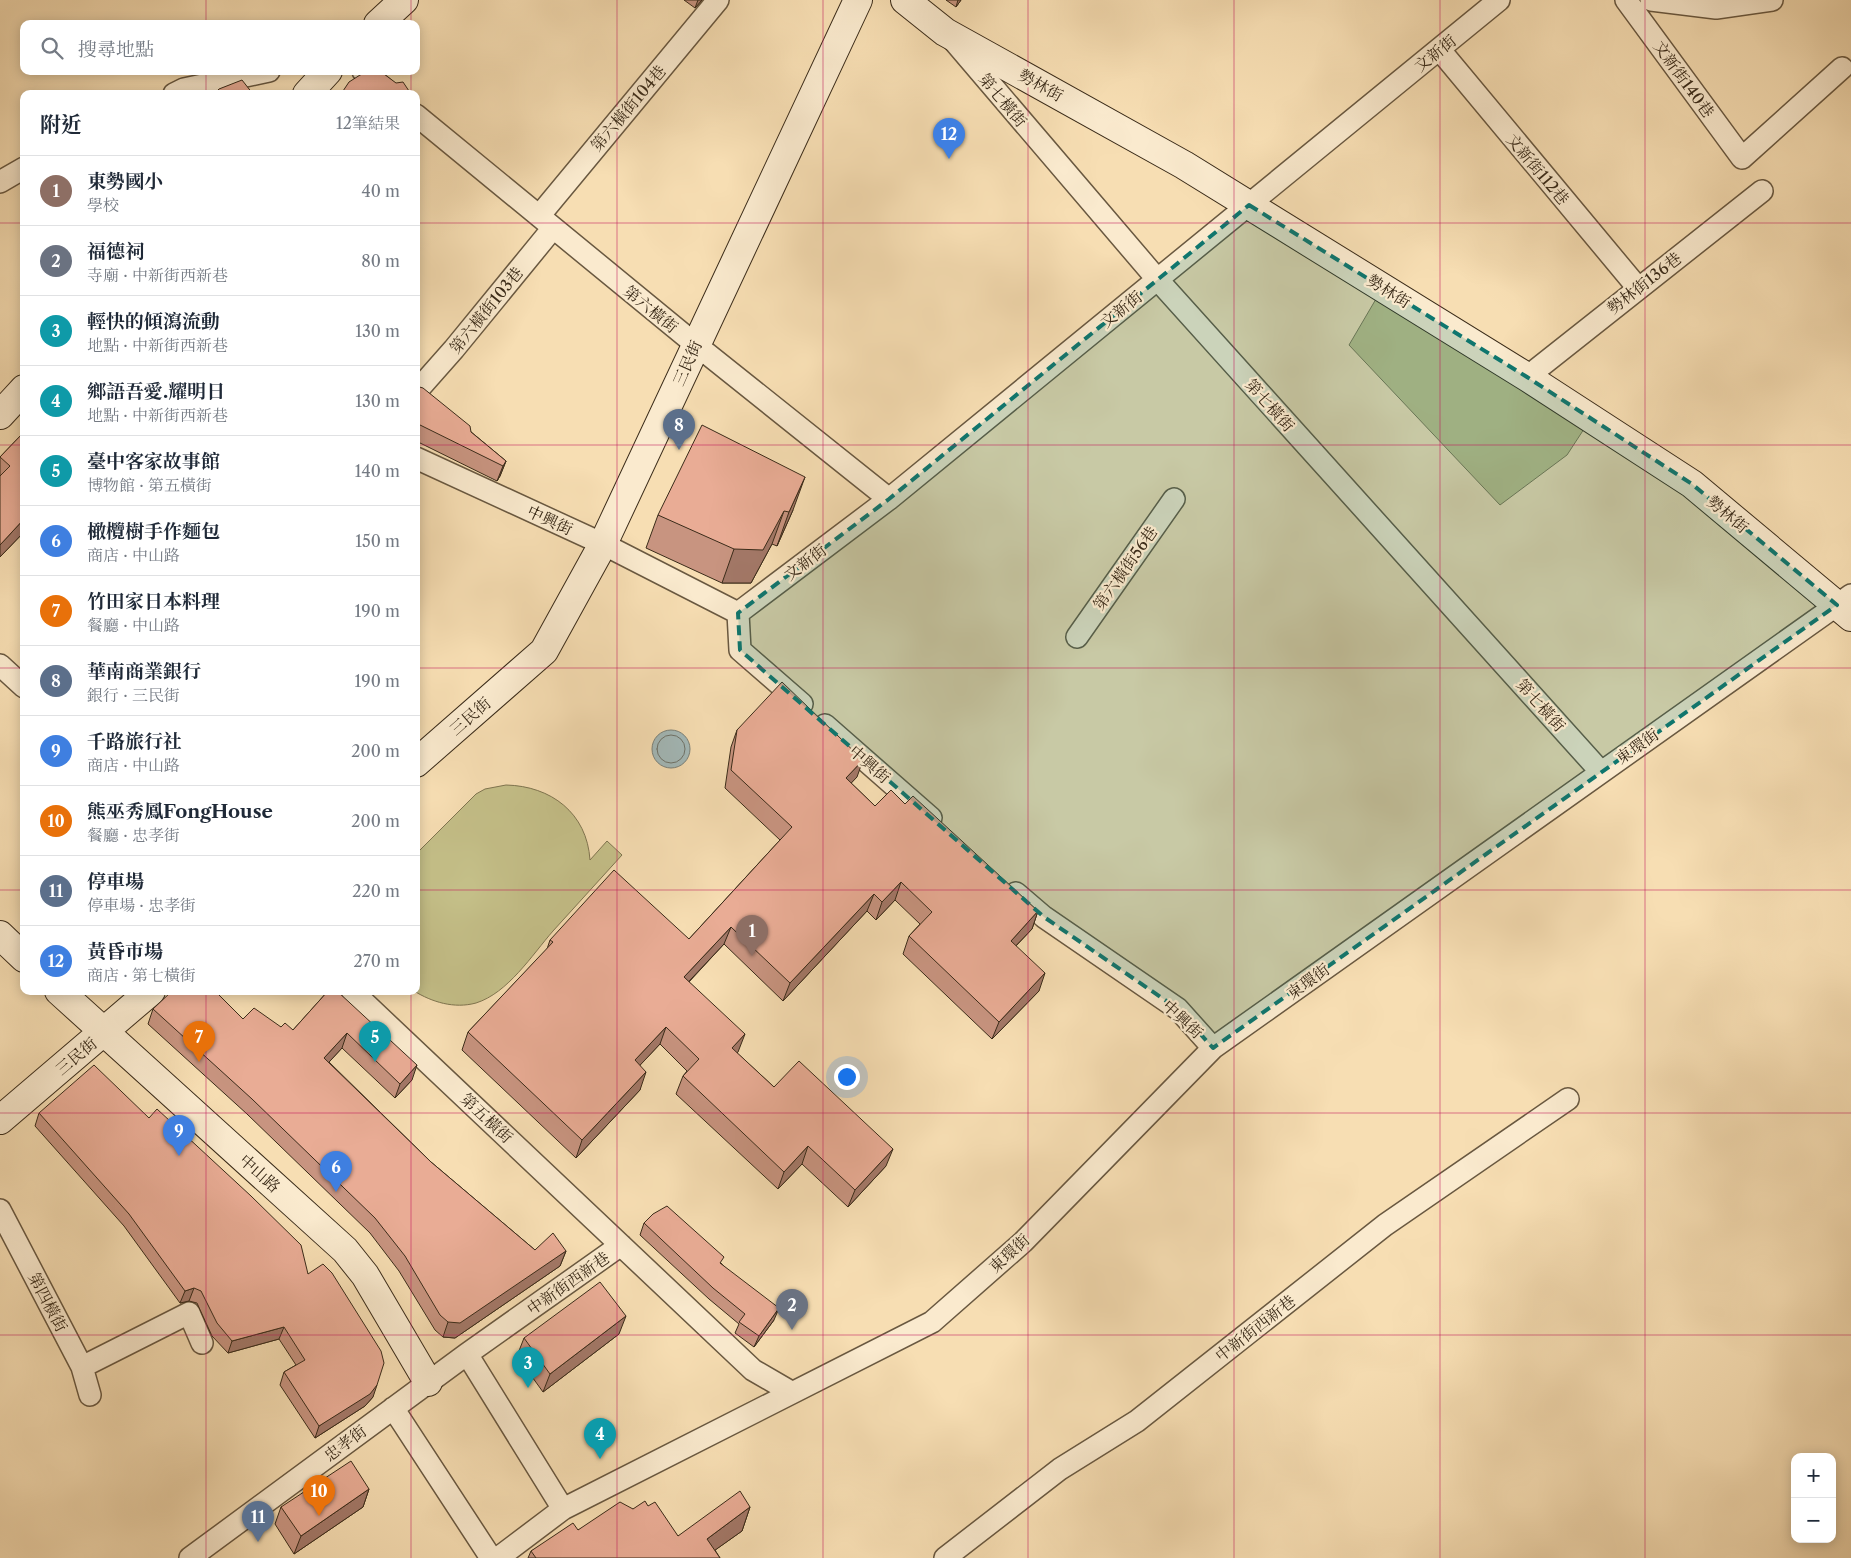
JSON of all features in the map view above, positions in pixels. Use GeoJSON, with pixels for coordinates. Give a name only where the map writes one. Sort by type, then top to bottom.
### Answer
{"type":"FeatureCollection","features":[{"type":"Feature","properties":{"kind":"street"},"geometry":{"type":"LineString","coordinates":[[382,20],[404,0]]}},
{"type":"Feature","properties":{"kind":"street","name":"第六橫街104巷"},"geometry":{"type":"LineString","coordinates":[[546,222],[718,0]]}},
{"type":"Feature","properties":{"kind":"street","name":"三民街"},"geometry":{"type":"LineString","coordinates":[[420,760],[544,651],[603,544],[695,344],[858,0]]}},
{"type":"Feature","properties":{"kind":"street","name":"勢林街"},"geometry":{"type":"LineString","coordinates":[[905,0],[945,32],[1184,165],[1527,376],[1692,484],[1846,606]]}},
{"type":"Feature","properties":{"kind":"street","name":"文新街"},"geometry":{"type":"LineString","coordinates":[[738,613],[889,499],[1499,0]]}},
{"type":"Feature","properties":{"kind":"street","name":"文新街140巷"},"geometry":{"type":"LineString","coordinates":[[1626,0],[1742,158],[1842,68]]}},
{"type":"Feature","properties":{"kind":"street"},"geometry":{"type":"LineString","coordinates":[[1651,0],[1716,8],[1772,0]]}},
{"type":"Feature","properties":{"kind":"street","name":"第七橫街"},"geometry":{"type":"LineString","coordinates":[[945,32],[1157,279],[1601,772]]}},
{"type":"Feature","properties":{"kind":"street","name":"文新街112巷"},"geometry":{"type":"LineString","coordinates":[[1438,49],[1638,288]]}},
{"type":"Feature","properties":{"kind":"street"},"geometry":{"type":"LineString","coordinates":[[182,90],[250,75]]}},
{"type":"Feature","properties":{"kind":"street"},"geometry":{"type":"LineString","coordinates":[[311,90],[324,75]]}},
{"type":"Feature","properties":{"kind":"street"},"geometry":{"type":"LineString","coordinates":[[368,75],[385,90]]}},
{"type":"Feature","properties":{"kind":"street","name":"第六橫街"},"geometry":{"type":"LineString","coordinates":[[420,118],[695,344],[889,499]]}},
{"type":"Feature","properties":{"kind":"street"},"geometry":{"type":"LineString","coordinates":[[0,182],[20,170]]}},
{"type":"Feature","properties":{"kind":"street","name":"勢林街136巷"},"geometry":{"type":"LineString","coordinates":[[1527,376],[1762,191]]}},
{"type":"Feature","properties":{"kind":"street","name":"第六橫街103巷"},"geometry":{"type":"LineString","coordinates":[[420,387],[454,349],[546,222]]}},
{"type":"Feature","properties":{"kind":"street","name":"中興街"},"geometry":{"type":"LineString","coordinates":[[420,460],[603,544],[738,613],[740,650],[943,828]]}},
{"type":"Feature","properties":{"kind":"street","name":"第六橫街56巷"},"geometry":{"type":"LineString","coordinates":[[1077,637],[1174,499]]}},
{"type":"Feature","properties":{"kind":"street","name":"東環街"},"geometry":{"type":"LineString","coordinates":[[498,1558],[563,1509],[932,1322],[1023,1242],[1214,1048],[1601,772],[1846,606]]}},
{"type":"Feature","properties":{"kind":"street"},"geometry":{"type":"LineString","coordinates":[[0,665],[20,683]]}},
{"type":"Feature","properties":{"kind":"street","name":"中興街"},"geometry":{"type":"LineString","coordinates":[[1001,879],[1044,917],[1178,1009],[1214,1048]]}},
{"type":"Feature","properties":{"kind":"street"},"geometry":{"type":"LineString","coordinates":[[0,935],[20,954]]}},
{"type":"Feature","properties":{"kind":"street","name":"中山路"},"geometry":{"type":"LineString","coordinates":[[63,995],[345,1250],[365,1275],[428,1382]]}},
{"type":"Feature","properties":{"kind":"street","name":"三民街"},"geometry":{"type":"LineString","coordinates":[[0,1120],[147,995]]}},
{"type":"Feature","properties":{"kind":"street","name":"第五橫街"},"geometry":{"type":"LineString","coordinates":[[356,995],[622,1245]]}},
{"type":"Feature","properties":{"kind":"street","name":"中新街西新巷"},"geometry":{"type":"LineString","coordinates":[[945,1558],[1060,1469],[1137,1421],[1385,1225],[1568,1099]]}},
{"type":"Feature","properties":{"kind":"street","name":"第四橫街"},"geometry":{"type":"LineString","coordinates":[[0,1210],[82,1367],[90,1395]]}},
{"type":"Feature","properties":{"kind":"street","name":"中新街西新巷"},"geometry":{"type":"LineString","coordinates":[[428,1382],[622,1245],[753,1370],[791,1392]]}},
{"type":"Feature","properties":{"kind":"street"},"geometry":{"type":"LineString","coordinates":[[82,1367],[189,1313],[202,1343]]}},
{"type":"Feature","properties":{"kind":"street"},"geometry":{"type":"LineString","coordinates":[[467,1354],[563,1509]]}},
{"type":"Feature","properties":{"kind":"street","name":"忠孝街"},"geometry":{"type":"LineString","coordinates":[[190,1558],[428,1382]]}},
{"type":"Feature","properties":{"kind":"street"},"geometry":{"type":"LineString","coordinates":[[394,1408],[491,1558]]}},
{"type":"Feature","properties":{"kind":"highlighted area"},"geometry":{"type":"Polygon","coordinates":[[[1249,205],[1527,377],[1692,484],[1837,605],[1213,1048],[1178,1009],[1044,917],[740,650],[738,613],[889,499],[1249,205]]]}},
{"type":"Feature","properties":{"kind":"shaded area"},"geometry":{"type":"Polygon","coordinates":[[[1376,299],[1584,429],[1567,455],[1500,505],[1349,345],[1376,299]]]}},
{"type":"Feature","properties":{"kind":"shaded area"},"geometry":{"type":"Polygon","coordinates":[[[506,785],[538,791],[552,797],[564,805],[582,829],[590,860],[607,841],[622,855],[553,931],[519,972],[499,991],[476,1003],[451,1005],[420,994],[420,850],[476,794],[485,789],[506,785]]]}},
{"type":"Feature","properties":{"kind":"water"},"geometry":{"type":"Polygon","coordinates":[[[671,730],[684,736],[690,749],[684,762],[671,768],[658,762],[652,749],[658,736],[671,730]]]}},
{"type":"Feature","properties":{"kind":"building"},"geometry":{"type":"Polygon","coordinates":[[[360,75],[385,75],[396,83],[403,82],[408,90],[344,90],[349,82],[360,75]]]}},
{"type":"Feature","properties":{"kind":"building"},"geometry":{"type":"Polygon","coordinates":[[[242,80],[250,90],[218,90],[242,80]]]}},
{"type":"Feature","properties":{"kind":"building"},"geometry":{"type":"Polygon","coordinates":[[[420,387],[470,426],[471,432],[506,461],[503,466],[420,425],[420,387]]]}},
{"type":"Feature","properties":{"kind":"building"},"geometry":{"type":"Polygon","coordinates":[[[702,425],[805,477],[789,512],[784,511],[763,550],[734,549],[658,515],[702,425]]]}},
{"type":"Feature","properties":{"kind":"building"},"geometry":{"type":"Polygon","coordinates":[[[20,436],[20,523],[0,545],[0,476],[10,466],[0,457],[20,436]]]}},
{"type":"Feature","properties":{"kind":"building"},"geometry":{"type":"Polygon","coordinates":[[[782,682],[863,760],[846,778],[875,806],[891,790],[905,804],[913,796],[1038,911],[1011,941],[1045,973],[999,1022],[909,936],[932,912],[901,882],[882,902],[874,894],[790,983],[731,927],[684,977],[745,1034],[732,1048],[774,1087],[799,1061],[893,1149],[855,1190],[808,1146],[784,1172],[683,1076],[699,1059],[666,1027],[635,1060],[646,1072],[582,1140],[468,1032],[553,942],[550,940],[614,870],[689,939],[792,827],[731,770],[737,730],[782,682]]]}},
{"type":"Feature","properties":{"kind":"building"},"geometry":{"type":"Polygon","coordinates":[[[168,995],[219,995],[243,1019],[254,1008],[281,1027],[285,1023],[293,1030],[324,995],[341,995],[417,1065],[400,1084],[347,1033],[324,1058],[431,1162],[535,1250],[553,1233],[566,1251],[460,1323],[448,1322],[440,1315],[405,1256],[375,1218],[252,1099],[153,1009],[168,995]]]}},
{"type":"Feature","properties":{"kind":"building"},"geometry":{"type":"Polygon","coordinates":[[[94,1065],[149,1118],[157,1109],[251,1196],[301,1245],[308,1274],[323,1264],[332,1273],[381,1351],[384,1363],[377,1385],[370,1394],[319,1426],[284,1372],[305,1360],[284,1327],[232,1341],[217,1323],[201,1291],[194,1288],[185,1291],[129,1214],[39,1113],[94,1065]]]}},
{"type":"Feature","properties":{"kind":"building"},"geometry":{"type":"Polygon","coordinates":[[[667,1206],[724,1257],[720,1263],[779,1308],[759,1336],[739,1322],[745,1314],[713,1288],[644,1223],[653,1214],[667,1206]]]}},
{"type":"Feature","properties":{"kind":"building"},"geometry":{"type":"Polygon","coordinates":[[[600,1282],[626,1316],[550,1374],[524,1338],[600,1282]]]}},
{"type":"Feature","properties":{"kind":"building"},"geometry":{"type":"Polygon","coordinates":[[[351,1461],[369,1489],[301,1536],[281,1507],[351,1461]]]}},
{"type":"Feature","properties":{"kind":"building"},"geometry":{"type":"Polygon","coordinates":[[[740,1491],[750,1507],[707,1539],[720,1558],[536,1558],[531,1551],[573,1523],[578,1530],[620,1502],[633,1509],[645,1501],[648,1506],[655,1502],[678,1536],[740,1491]]]}},
{"type":"Feature","properties":{"kind":"place","name":"黃昏市場"},"geometry":{"type":"Point","coordinates":[949,159]}},
{"type":"Feature","properties":{"kind":"place","name":"華南商業銀行"},"geometry":{"type":"Point","coordinates":[679,450]}},
{"type":"Feature","properties":{"kind":"place","name":"東勢國小"},"geometry":{"type":"Point","coordinates":[752,956]}},
{"type":"Feature","properties":{"kind":"place","name":"竹田家日本料理"},"geometry":{"type":"Point","coordinates":[199,1062]}},
{"type":"Feature","properties":{"kind":"place","name":"臺中客家故事館"},"geometry":{"type":"Point","coordinates":[375,1062]}},
{"type":"Feature","properties":{"kind":"place","name":"千路旅行社"},"geometry":{"type":"Point","coordinates":[179,1156]}},
{"type":"Feature","properties":{"kind":"place","name":"橄欖樹手作麵包"},"geometry":{"type":"Point","coordinates":[336,1192]}},
{"type":"Feature","properties":{"kind":"place","name":"福德祠"},"geometry":{"type":"Point","coordinates":[792,1330]}},
{"type":"Feature","properties":{"kind":"place","name":"輕快的傾瀉流動"},"geometry":{"type":"Point","coordinates":[528,1388]}},
{"type":"Feature","properties":{"kind":"place","name":"鄉語吾愛.耀明日"},"geometry":{"type":"Point","coordinates":[600,1459]}},
{"type":"Feature","properties":{"kind":"place","name":"熊巫秀鳳FongHouse"},"geometry":{"type":"Point","coordinates":[319,1516]}},
{"type":"Feature","properties":{"kind":"place","name":"停車場"},"geometry":{"type":"Point","coordinates":[258,1542]}}]}
